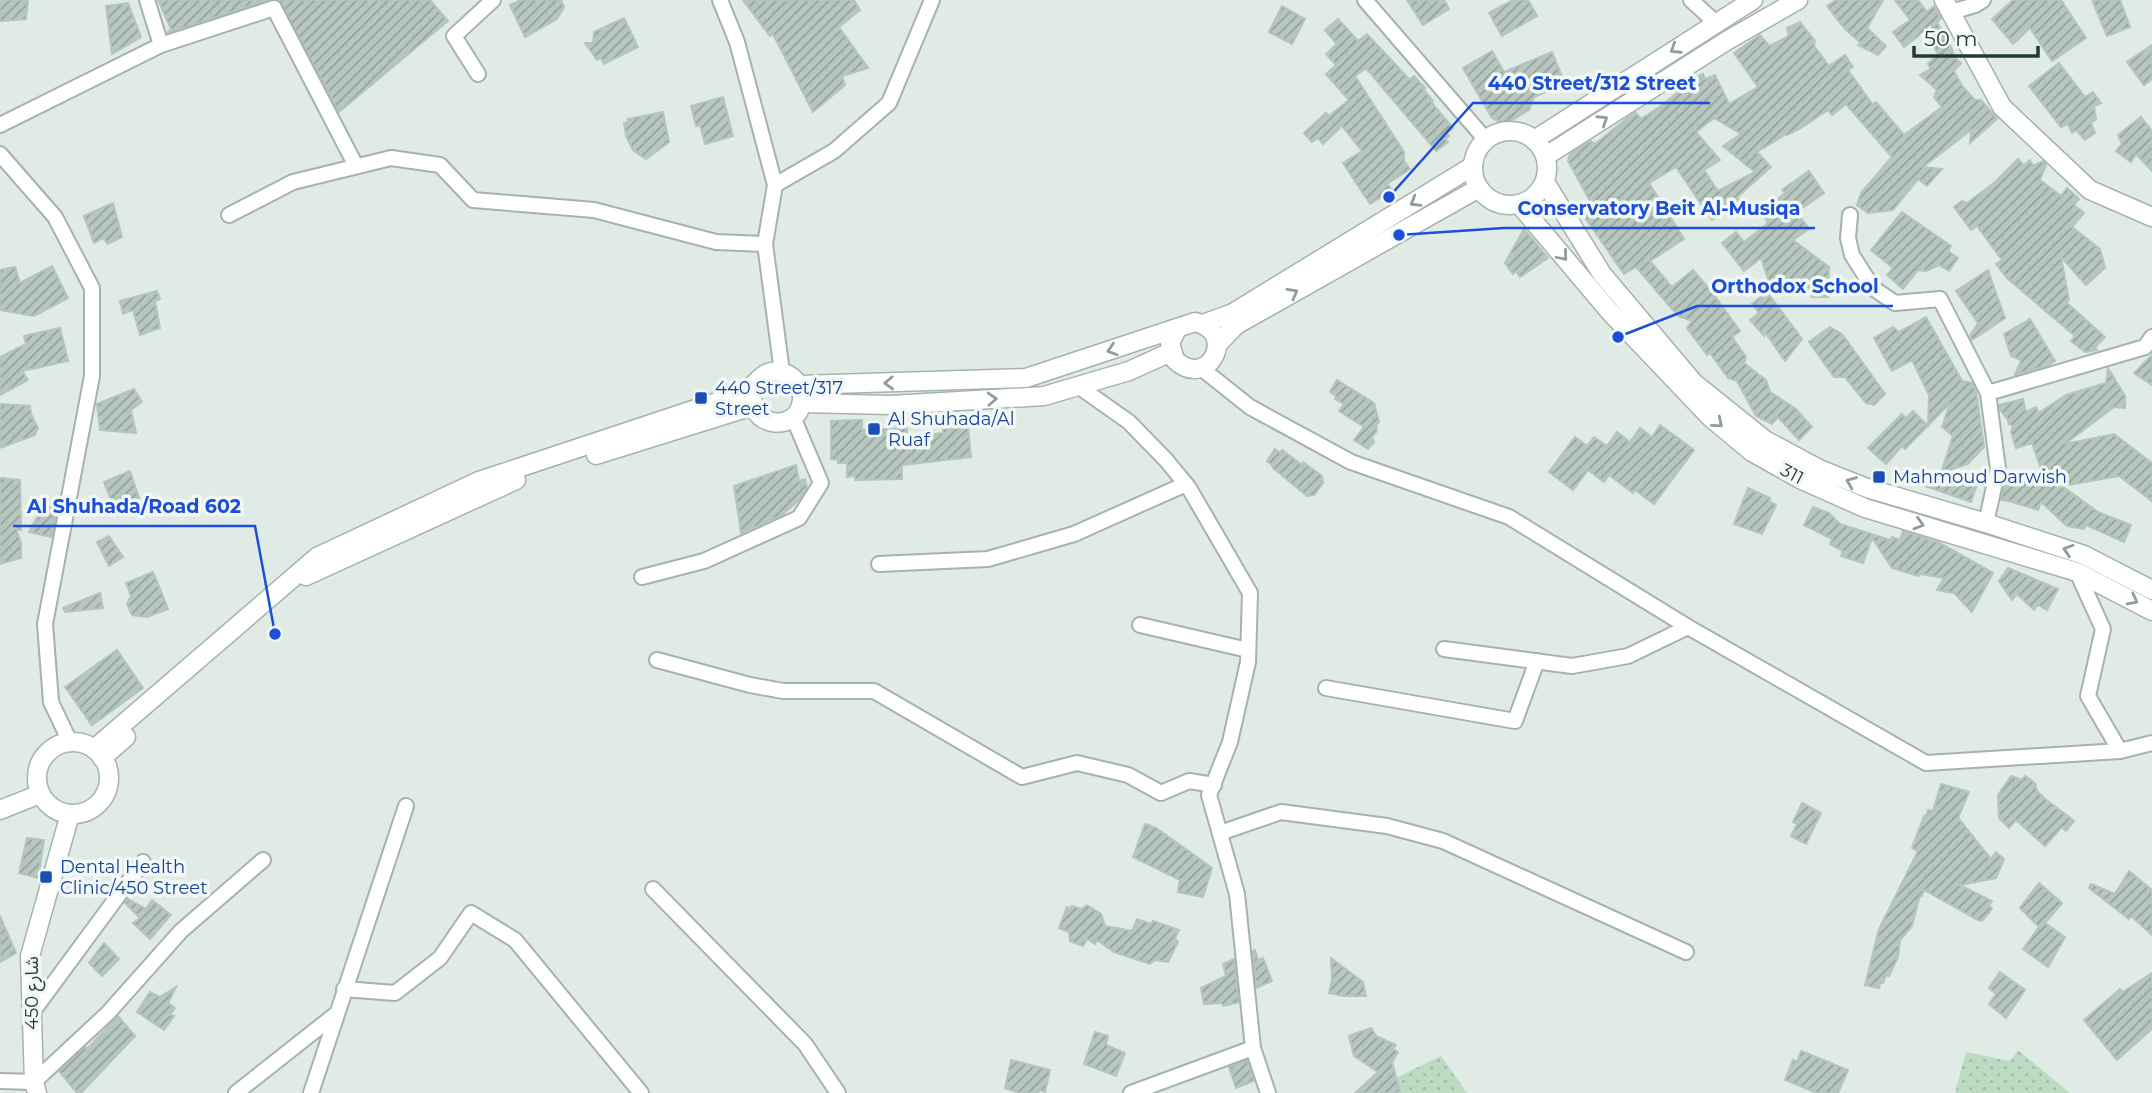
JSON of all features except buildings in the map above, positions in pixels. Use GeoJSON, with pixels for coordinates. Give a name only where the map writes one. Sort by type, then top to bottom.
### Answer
{"type":"FeatureCollection","features":[{"type":"Feature","properties":{"kind":"street"},"geometry":{"type":"LineString","coordinates":[[147,0],[161,45]]}},
{"type":"Feature","properties":{"kind":"street"},"geometry":{"type":"LineString","coordinates":[[478,74],[454,36],[493,0]]}},
{"type":"Feature","properties":{"kind":"street"},"geometry":{"type":"LineString","coordinates":[[720,0],[737,42],[775,185],[765,244],[782,372]]}},
{"type":"Feature","properties":{"kind":"street"},"geometry":{"type":"LineString","coordinates":[[775,185],[834,151],[889,103],[932,0]]}},
{"type":"Feature","properties":{"kind":"street"},"geometry":{"type":"LineString","coordinates":[[1365,0],[1486,141]]}},
{"type":"Feature","properties":{"kind":"street"},"geometry":{"type":"LineString","coordinates":[[1691,0],[1716,23]]}},
{"type":"Feature","properties":{"kind":"street"},"geometry":{"type":"LineString","coordinates":[[1534,140],[1753,0]]}},
{"type":"Feature","properties":{"kind":"street"},"geometry":{"type":"LineString","coordinates":[[1546,156],[1728,40],[1798,0]]}},
{"type":"Feature","properties":{"kind":"street"},"geometry":{"type":"LineString","coordinates":[[1983,0],[1975,5],[1947,6],[2002,107],[2090,190],[2152,217]]}},
{"type":"Feature","properties":{"kind":"street"},"geometry":{"type":"LineString","coordinates":[[0,125],[161,45],[274,8],[356,166]]}},
{"type":"Feature","properties":{"kind":"street"},"geometry":{"type":"LineString","coordinates":[[1498,133],[1523,133],[1534,140],[1546,156],[1545,182],[1531,199],[1519,204],[1499,204],[1488,198],[1475,179],[1473,166],[1478,151],[1498,133]]}},
{"type":"Feature","properties":{"kind":"street"},"geometry":{"type":"LineString","coordinates":[[0,154],[55,217],[92,288],[92,376],[45,624],[51,702],[70,742]]}},
{"type":"Feature","properties":{"kind":"street"},"geometry":{"type":"LineString","coordinates":[[229,215],[293,182],[391,159],[440,165],[473,200],[594,210],[716,242],[765,244]]}},
{"type":"Feature","properties":{"kind":"street"},"geometry":{"type":"LineString","coordinates":[[755,384],[752,392],[753,406],[764,419],[781,423],[798,402],[1026,379],[1177,329],[1187,323],[1203,324],[1233,313],[1473,166]]}},
{"type":"Feature","properties":{"kind":"street","name":"311"},"geometry":{"type":"LineString","coordinates":[[1545,182],[1602,274],[1694,383],[1765,439],[1819,468],[1867,488],[2084,555],[2152,590]]}},
{"type":"Feature","properties":{"kind":"street"},"geometry":{"type":"LineString","coordinates":[[1177,329],[1170,343],[1171,352],[1180,365],[1188,369],[1201,368],[1214,358],[1217,345],[1236,325],[1479,188]]}},
{"type":"Feature","properties":{"kind":"street","name":"311"},"geometry":{"type":"LineString","coordinates":[[1519,204],[1610,312],[1711,418],[1752,452],[1802,480],[1865,508],[2077,572],[2152,611]]}},
{"type":"Feature","properties":{"kind":"street"},"geometry":{"type":"LineString","coordinates":[[1850,215],[1847,238],[1852,256],[1872,288],[1895,303],[1940,299],[1988,393],[1998,469],[1986,523]]}},
{"type":"Feature","properties":{"kind":"street"},"geometry":{"type":"LineString","coordinates":[[1203,324],[1211,330],[1217,345]]}},
{"type":"Feature","properties":{"kind":"street"},"geometry":{"type":"LineString","coordinates":[[1988,393],[2145,347],[2152,337]]}},
{"type":"Feature","properties":{"kind":"street"},"geometry":{"type":"LineString","coordinates":[[798,402],[891,405],[1044,396],[1129,371],[1171,352]]}},
{"type":"Feature","properties":{"kind":"street"},"geometry":{"type":"LineString","coordinates":[[1201,368],[1250,407],[1351,462],[1509,517],[1688,627],[1926,763],[2120,751],[2152,743]]}},
{"type":"Feature","properties":{"kind":"street"},"geometry":{"type":"LineString","coordinates":[[98,754],[317,557],[479,481],[744,393],[765,375],[782,372],[794,378],[798,402],[821,483],[799,518],[704,561],[642,577]]}},
{"type":"Feature","properties":{"kind":"street"},"geometry":{"type":"LineString","coordinates":[[1078,386],[1129,422],[1186,484],[1250,593],[1248,662],[1230,742],[1209,795],[1237,894],[1253,1048],[1268,1093]]}},
{"type":"Feature","properties":{"kind":"street"},"geometry":{"type":"LineString","coordinates":[[98,754],[307,575],[515,480],[753,406]]}},
{"type":"Feature","properties":{"kind":"street"},"geometry":{"type":"LineString","coordinates":[[879,564],[988,559],[1074,534],[1186,484]]}},
{"type":"Feature","properties":{"kind":"street"},"geometry":{"type":"LineString","coordinates":[[2077,572],[2103,629],[2088,696],[2120,751]]}},
{"type":"Feature","properties":{"kind":"street"},"geometry":{"type":"LineString","coordinates":[[1140,625],[1248,650]]}},
{"type":"Feature","properties":{"kind":"street"},"geometry":{"type":"LineString","coordinates":[[1444,649],[1572,666],[1628,656],[1688,627]]}},
{"type":"Feature","properties":{"kind":"street"},"geometry":{"type":"LineString","coordinates":[[657,660],[783,691],[874,691],[1022,777],[1077,763],[1128,775],[1161,793],[1189,781],[1213,785]]}},
{"type":"Feature","properties":{"kind":"street"},"geometry":{"type":"LineString","coordinates":[[1326,688],[1515,721],[1538,661]]}},
{"type":"Feature","properties":{"kind":"street"},"geometry":{"type":"LineString","coordinates":[[70,742],[82,744],[98,754],[108,772],[108,785],[103,797],[94,807],[82,813],[70,814],[57,811],[47,804],[40,794],[37,775],[40,763],[48,752],[70,742]]}},
{"type":"Feature","properties":{"kind":"street"},"geometry":{"type":"LineString","coordinates":[[0,810],[40,794]]}},
{"type":"Feature","properties":{"kind":"street"},"geometry":{"type":"LineString","coordinates":[[311,1093],[406,806]]}},
{"type":"Feature","properties":{"kind":"street"},"geometry":{"type":"LineString","coordinates":[[1220,833],[1281,812],[1387,826],[1443,841],[1686,952]]}},
{"type":"Feature","properties":{"kind":"street","name":"شارع 450"},"geometry":{"type":"LineString","coordinates":[[35,1088],[30,957],[70,814]]}},
{"type":"Feature","properties":{"kind":"street"},"geometry":{"type":"LineString","coordinates":[[0,1081],[35,1088],[108,1013],[181,931],[263,860]]}},
{"type":"Feature","properties":{"kind":"street"},"geometry":{"type":"LineString","coordinates":[[32,1014],[142,862]]}},
{"type":"Feature","properties":{"kind":"street"},"geometry":{"type":"LineString","coordinates":[[653,889],[805,1044],[838,1093]]}},
{"type":"Feature","properties":{"kind":"street"},"geometry":{"type":"LineString","coordinates":[[344,989],[395,993],[440,958],[471,913],[515,940],[641,1093]]}},
{"type":"Feature","properties":{"kind":"street"},"geometry":{"type":"LineString","coordinates":[[236,1093],[336,1014]]}},
{"type":"Feature","properties":{"kind":"street"},"geometry":{"type":"LineString","coordinates":[[1130,1093],[1253,1048]]}},
{"type":"Feature","properties":{"kind":"green space"},"geometry":{"type":"Polygon","coordinates":[[[2018,1050],[2070,1093],[1955,1093],[1966,1052],[2010,1061],[2018,1050]]]}},
{"type":"Feature","properties":{"kind":"green space"},"geometry":{"type":"Polygon","coordinates":[[[1441,1056],[1467,1093],[1382,1093],[1379,1086],[1441,1056]]]}},
{"type":"Feature","properties":{"kind":"place","name":"440 Street/312 Street"},"geometry":{"type":"Point","coordinates":[1389,197]}},
{"type":"Feature","properties":{"kind":"place","name":"Conservatory Beit Al-Musiqa"},"geometry":{"type":"Point","coordinates":[1399,235]}},
{"type":"Feature","properties":{"kind":"place","name":"Orthodox School"},"geometry":{"type":"Point","coordinates":[1618,337]}},
{"type":"Feature","properties":{"kind":"place","name":"440 Street/317 Street"},"geometry":{"type":"Point","coordinates":[701,398]}},
{"type":"Feature","properties":{"kind":"place","name":"Al Shuhada/Al Ruaf"},"geometry":{"type":"Point","coordinates":[874,429]}},
{"type":"Feature","properties":{"kind":"place","name":"Mahmoud Darwish"},"geometry":{"type":"Point","coordinates":[1879,477]}},
{"type":"Feature","properties":{"kind":"place","name":"Al Shuhada/Road 602"},"geometry":{"type":"Point","coordinates":[275,634]}},
{"type":"Feature","properties":{"kind":"place","name":"Dental Health Clinic/450 Street"},"geometry":{"type":"Point","coordinates":[46,877]}}]}
